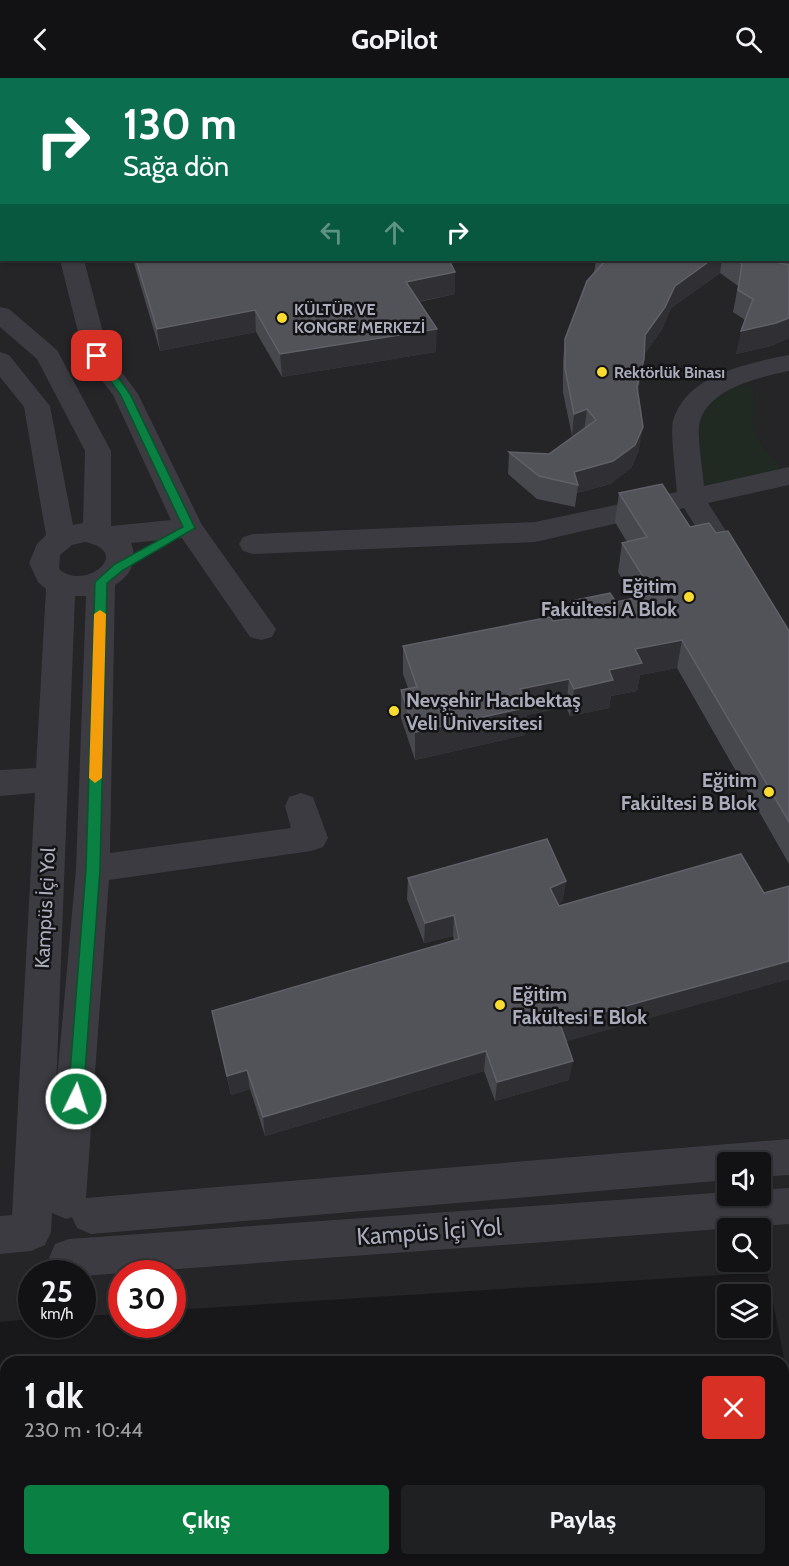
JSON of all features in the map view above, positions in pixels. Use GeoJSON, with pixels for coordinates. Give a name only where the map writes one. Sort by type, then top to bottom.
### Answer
{"type":"FeatureCollection","features":[{"type":"Feature","properties":{"kind":"street"},"geometry":{"type":"LineString","coordinates":[[72,261],[97,356],[125,394],[189,528],[261,628]]}},
{"type":"Feature","properties":{"kind":"street"},"geometry":{"type":"LineString","coordinates":[[0,314],[48,355],[98,451],[102,535],[121,550],[122,558],[110,574],[93,869],[78,1208],[92,1235],[87,1245],[69,1258]]}},
{"type":"Feature","properties":{"kind":"street"},"geometry":{"type":"LineString","coordinates":[[0,360],[36,405],[61,538]]}},
{"type":"Feature","properties":{"kind":"street"},"geometry":{"type":"LineString","coordinates":[[746,585],[691,498],[686,422],[699,397],[745,372],[789,363]]}},
{"type":"Feature","properties":{"kind":"street"},"geometry":{"type":"LineString","coordinates":[[254,544],[535,532],[789,476]]}},
{"type":"Feature","properties":{"kind":"street"},"geometry":{"type":"LineString","coordinates":[[189,528],[110,574],[74,586],[61,584],[44,572],[42,563],[44,554],[61,538],[73,534],[102,535],[189,528]]}},
{"type":"Feature","properties":{"kind":"street","name":"Kampüs İçi Yol"},"geometry":{"type":"LineString","coordinates":[[61,584],[51,779],[15,1233],[31,1240],[41,1254],[58,1260],[789,1206]]}},
{"type":"Feature","properties":{"kind":"street"},"geometry":{"type":"LineString","coordinates":[[0,783],[51,779]]}},
{"type":"Feature","properties":{"kind":"street"},"geometry":{"type":"LineString","coordinates":[[93,869],[311,838],[301,806]]}},
{"type":"Feature","properties":{"kind":"street"},"geometry":{"type":"LineString","coordinates":[[15,1233],[46,1208],[78,1208],[789,1157]]}},
{"type":"Feature","properties":{"kind":"shaded area","name":"Nevşehir Hacıbektaş Veli Üniversitesi"},"geometry":{"type":"Polygon","coordinates":[[[0,261],[789,261],[789,1356],[784,1356],[767,1272],[186,1309],[186,1260],[108,1260],[108,1315],[96,1315],[96,1260],[18,1260],[18,1320],[0,1322],[0,261]]]}},
{"type":"Feature","properties":{"kind":"shaded area"},"geometry":{"type":"Polygon","coordinates":[[[734,385],[753,387],[756,409],[753,420],[756,434],[763,447],[780,466],[779,473],[708,490],[698,474],[696,463],[696,441],[701,410],[734,385]]]}},
{"type":"Feature","properties":{"kind":"building","name":"KÜLTÜR VE KONGRE MERKEZİ"},"geometry":{"type":"Polygon","coordinates":[[[136,261],[450,261],[455,272],[406,282],[437,329],[280,354],[255,310],[157,329],[136,261]]]}},
{"type":"Feature","properties":{"kind":"building","name":"Rektörlük Binası"},"geometry":{"type":"Polygon","coordinates":[[[605,261],[710,261],[675,286],[665,307],[645,335],[644,359],[637,387],[643,427],[635,445],[613,461],[574,472],[578,485],[539,476],[509,452],[549,454],[596,420],[587,409],[574,414],[565,369],[565,339],[587,281],[605,261]]]}},
{"type":"Feature","properties":{"kind":"building"},"geometry":{"type":"Polygon","coordinates":[[[738,261],[776,261],[789,265],[789,318],[741,331],[753,299],[738,290],[742,264],[738,261]]]}},
{"type":"Feature","properties":{"kind":"building"},"geometry":{"type":"Polygon","coordinates":[[[662,484],[690,527],[709,523],[716,533],[728,531],[789,631],[789,822],[682,640],[635,649],[642,663],[609,670],[613,680],[574,689],[569,679],[520,689],[528,707],[415,732],[401,690],[417,687],[403,646],[550,617],[553,621],[568,619],[563,609],[574,607],[571,601],[610,593],[616,602],[654,594],[622,543],[647,537],[619,493],[662,484]]]}},
{"type":"Feature","properties":{"kind":"building","name":"Eğitim Fakültesi E Blok"},"geometry":{"type":"Polygon","coordinates":[[[547,839],[566,881],[550,888],[559,906],[741,854],[764,893],[789,886],[789,961],[560,1024],[573,1061],[497,1082],[486,1051],[263,1117],[247,1070],[227,1076],[212,1011],[459,939],[454,915],[425,923],[408,878],[547,839]]]}},
{"type":"Feature","properties":{"kind":"slow traffic"},"geometry":{"type":"LineString","coordinates":[[95,778],[100,614]]}},
{"type":"Feature","properties":{"kind":"place","name":"KÜLTÜR VE KONGRE MERKEZİ"},"geometry":{"type":"Point","coordinates":[282,318]}},
{"type":"Feature","properties":{"kind":"place","name":"Rektörlük Binası"},"geometry":{"type":"Point","coordinates":[602,372]}},
{"type":"Feature","properties":{"kind":"place","name":"Eğitim Fakültesi A Blok"},"geometry":{"type":"Point","coordinates":[689,597]}},
{"type":"Feature","properties":{"kind":"place","name":"Nevşehir Hacıbektaş Veli Üniversitesi"},"geometry":{"type":"Point","coordinates":[394,711]}},
{"type":"Feature","properties":{"kind":"place","name":"Eğitim Fakültesi B Blok"},"geometry":{"type":"Point","coordinates":[769,792]}},
{"type":"Feature","properties":{"kind":"place","name":"Eğitim Fakültesi E Blok"},"geometry":{"type":"Point","coordinates":[500,1005]}},
{"type":"Feature","properties":{"kind":"route"},"geometry":{"type":"LineString","coordinates":[[76,1099],[93,869],[101,582],[119,567],[189,528],[125,394],[97,356]]}}]}
